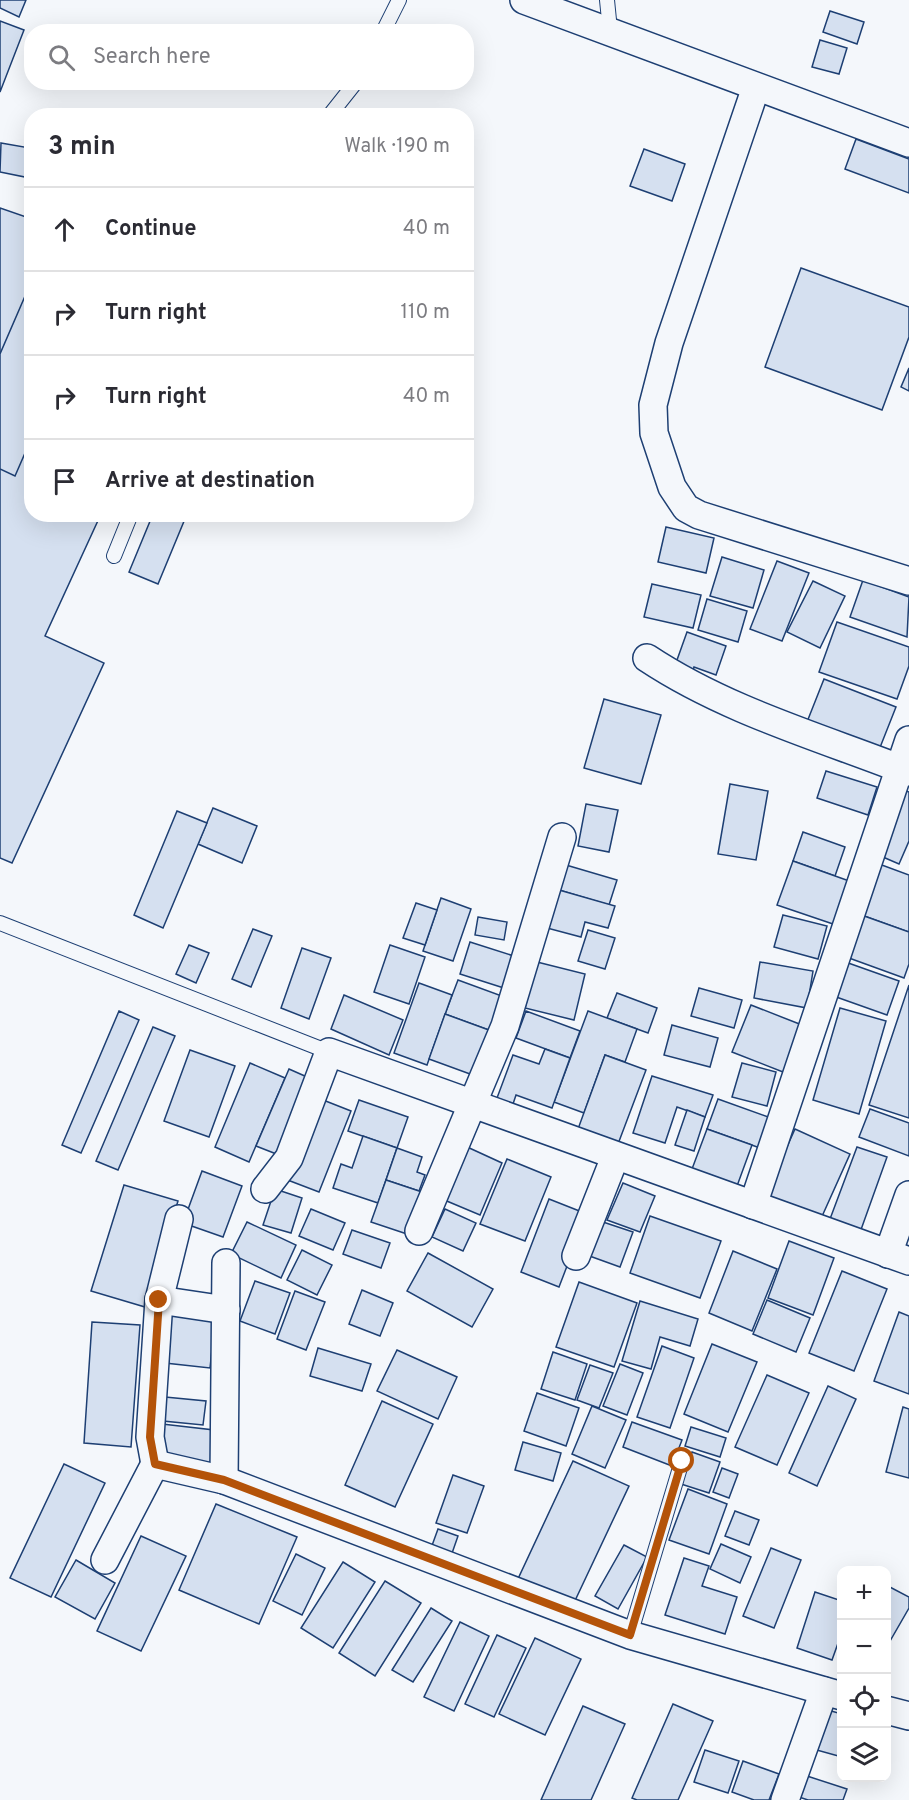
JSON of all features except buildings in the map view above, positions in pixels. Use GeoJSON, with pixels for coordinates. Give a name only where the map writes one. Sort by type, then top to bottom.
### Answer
{"type":"FeatureCollection","features":[{"type":"Feature","properties":{"kind":"street"},"geometry":{"type":"LineString","coordinates":[[524,0],[909,143]]}},
{"type":"Feature","properties":{"kind":"street"},"geometry":{"type":"LineString","coordinates":[[756,87],[669,343],[652,405],[654,433],[672,488],[686,508],[699,515],[909,582]]}},
{"type":"Feature","properties":{"kind":"street"},"geometry":{"type":"LineString","coordinates":[[647,658],[681,680],[764,718],[905,770]]}},
{"type":"Feature","properties":{"kind":"street"},"geometry":{"type":"LineString","coordinates":[[753,1205],[905,770],[909,740]]}},
{"type":"Feature","properties":{"kind":"street"},"geometry":{"type":"LineString","coordinates":[[419,1232],[505,1026],[562,837]]}},
{"type":"Feature","properties":{"kind":"street"},"geometry":{"type":"LineString","coordinates":[[265,1189],[289,1158],[329,1052],[473,1102],[615,1157],[899,1257],[909,1195]]}},
{"type":"Feature","properties":{"kind":"street"},"geometry":{"type":"LineString","coordinates":[[576,1256],[615,1157]]}},
{"type":"Feature","properties":{"kind":"street"},"geometry":{"type":"LineString","coordinates":[[105,1560],[155,1464],[150,1437],[159,1300],[179,1219]]}},
{"type":"Feature","properties":{"kind":"street"},"geometry":{"type":"LineString","coordinates":[[224,1480],[226,1263]]}},
{"type":"Feature","properties":{"kind":"street"},"geometry":{"type":"LineString","coordinates":[[159,1300],[226,1310]]}},
{"type":"Feature","properties":{"kind":"street"},"geometry":{"type":"LineString","coordinates":[[155,1464],[224,1480],[630,1635],[833,1694],[785,1800]]}},
{"type":"Feature","properties":{"kind":"street"},"geometry":{"type":"LineString","coordinates":[[891,1711],[909,1716]]}},
{"type":"Feature","properties":{"kind":"lane"},"geometry":{"type":"LineString","coordinates":[[387,24],[399,0]]}},
{"type":"Feature","properties":{"kind":"lane"},"geometry":{"type":"LineString","coordinates":[[607,0],[609,30]]}},
{"type":"Feature","properties":{"kind":"lane"},"geometry":{"type":"LineString","coordinates":[[335,108],[350,90]]}},
{"type":"Feature","properties":{"kind":"lane"},"geometry":{"type":"LineString","coordinates":[[114,556],[128,522]]}},
{"type":"Feature","properties":{"kind":"lane"},"geometry":{"type":"LineString","coordinates":[[0,923],[329,1052]]}},
{"type":"Feature","properties":{"kind":"lane"},"geometry":{"type":"LineString","coordinates":[[630,1635],[682,1461]]}},
{"type":"Feature","properties":{"kind":"route"},"geometry":{"type":"LineString","coordinates":[[159,1300],[150,1437],[155,1464],[224,1480],[630,1635],[682,1461]]}}]}
